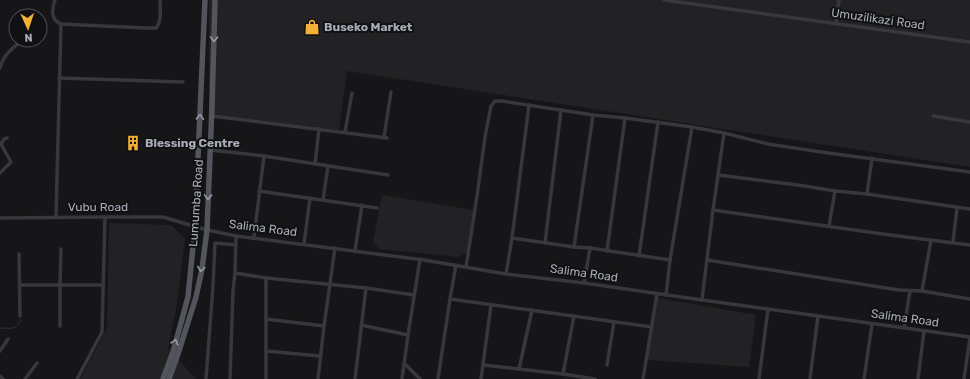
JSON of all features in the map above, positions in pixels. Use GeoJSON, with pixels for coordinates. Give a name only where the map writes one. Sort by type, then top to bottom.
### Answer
{"type":"FeatureCollection","features":[{"type":"Feature","properties":{"kind":"main road","name":"Lumumba Road"},"geometry":{"type":"LineString","coordinates":[[163,379],[173,352],[188,297],[195,226],[205,0]]}},
{"type":"Feature","properties":{"kind":"main road","name":"Lumumba Road"},"geometry":{"type":"LineString","coordinates":[[169,379],[196,298],[202,269],[207,230],[215,0]]}},
{"type":"Feature","properties":{"kind":"street"},"geometry":{"type":"LineString","coordinates":[[55,0],[52,7],[53,16],[57,23],[156,28],[160,21],[160,0]]}},
{"type":"Feature","properties":{"kind":"street","name":"Umuzilikazi Road"},"geometry":{"type":"LineString","coordinates":[[664,0],[970,42]]}},
{"type":"Feature","properties":{"kind":"street"},"geometry":{"type":"LineString","coordinates":[[836,23],[839,0]]}},
{"type":"Feature","properties":{"kind":"street"},"geometry":{"type":"LineString","coordinates":[[56,217],[61,24]]}},
{"type":"Feature","properties":{"kind":"street"},"geometry":{"type":"LineString","coordinates":[[0,68],[2,60],[13,48]]}},
{"type":"Feature","properties":{"kind":"street"},"geometry":{"type":"LineString","coordinates":[[60,78],[183,82]]}},
{"type":"Feature","properties":{"kind":"street"},"geometry":{"type":"LineString","coordinates":[[212,116],[386,137],[391,92]]}},
{"type":"Feature","properties":{"kind":"street"},"geometry":{"type":"LineString","coordinates":[[345,132],[352,93]]}},
{"type":"Feature","properties":{"kind":"street"},"geometry":{"type":"LineString","coordinates":[[466,267],[485,137],[491,106],[495,101],[692,127],[768,144],[970,172]]}},
{"type":"Feature","properties":{"kind":"street"},"geometry":{"type":"LineString","coordinates":[[506,274],[529,105]]}},
{"type":"Feature","properties":{"kind":"street"},"geometry":{"type":"LineString","coordinates":[[545,243],[561,110]]}},
{"type":"Feature","properties":{"kind":"street"},"geometry":{"type":"LineString","coordinates":[[574,247],[593,115]]}},
{"type":"Feature","properties":{"kind":"street"},"geometry":{"type":"LineString","coordinates":[[933,116],[970,122]]}},
{"type":"Feature","properties":{"kind":"street"},"geometry":{"type":"LineString","coordinates":[[607,251],[625,118]]}},
{"type":"Feature","properties":{"kind":"street"},"geometry":{"type":"LineString","coordinates":[[639,256],[658,122]]}},
{"type":"Feature","properties":{"kind":"street"},"geometry":{"type":"LineString","coordinates":[[666,295],[670,260],[692,127]]}},
{"type":"Feature","properties":{"kind":"street"},"geometry":{"type":"LineString","coordinates":[[315,164],[319,129]]}},
{"type":"Feature","properties":{"kind":"street"},"geometry":{"type":"LineString","coordinates":[[702,300],[724,133]]}},
{"type":"Feature","properties":{"kind":"street"},"geometry":{"type":"LineString","coordinates":[[0,174],[11,162],[1,144],[4,139],[7,138]]}},
{"type":"Feature","properties":{"kind":"street"},"geometry":{"type":"LineString","coordinates":[[210,150],[264,156],[388,175]]}},
{"type":"Feature","properties":{"kind":"street"},"geometry":{"type":"LineString","coordinates":[[254,237],[264,156]]}},
{"type":"Feature","properties":{"kind":"street"},"geometry":{"type":"LineString","coordinates":[[867,194],[872,158]]}},
{"type":"Feature","properties":{"kind":"street"},"geometry":{"type":"LineString","coordinates":[[323,200],[328,166]]}},
{"type":"Feature","properties":{"kind":"street"},"geometry":{"type":"LineString","coordinates":[[718,175],[970,209]]}},
{"type":"Feature","properties":{"kind":"street"},"geometry":{"type":"LineString","coordinates":[[259,191],[377,208]]}},
{"type":"Feature","properties":{"kind":"street"},"geometry":{"type":"LineString","coordinates":[[829,226],[835,191]]}},
{"type":"Feature","properties":{"kind":"street"},"geometry":{"type":"LineString","coordinates":[[304,244],[310,198]]}},
{"type":"Feature","properties":{"kind":"street"},"geometry":{"type":"LineString","coordinates":[[355,251],[362,205]]}},
{"type":"Feature","properties":{"kind":"street"},"geometry":{"type":"LineString","coordinates":[[953,242],[957,208]]}},
{"type":"Feature","properties":{"kind":"street"},"geometry":{"type":"LineString","coordinates":[[713,210],[970,245]]}},
{"type":"Feature","properties":{"kind":"street"},"geometry":{"type":"LineString","coordinates":[[77,379],[102,332],[105,217]]}},
{"type":"Feature","properties":{"kind":"street","name":"Vubu Road"},"geometry":{"type":"LineString","coordinates":[[0,218],[162,217],[195,226]]}},
{"type":"Feature","properties":{"kind":"street","name":"Salima Road"},"geometry":{"type":"LineString","coordinates":[[195,226],[236,236],[254,237],[420,259],[506,274],[584,283],[970,338]]}},
{"type":"Feature","properties":{"kind":"street"},"geometry":{"type":"LineString","coordinates":[[230,379],[236,236]]}},
{"type":"Feature","properties":{"kind":"street"},"geometry":{"type":"LineString","coordinates":[[512,238],[670,260]]}},
{"type":"Feature","properties":{"kind":"street"},"geometry":{"type":"LineString","coordinates":[[922,291],[931,240]]}},
{"type":"Feature","properties":{"kind":"street"},"geometry":{"type":"LineString","coordinates":[[206,379],[215,243],[236,245]]}},
{"type":"Feature","properties":{"kind":"street"},"geometry":{"type":"LineString","coordinates":[[318,379],[335,248]]}},
{"type":"Feature","properties":{"kind":"street"},"geometry":{"type":"LineString","coordinates":[[584,283],[590,248]]}},
{"type":"Feature","properties":{"kind":"street"},"geometry":{"type":"LineString","coordinates":[[60,326],[61,249]]}},
{"type":"Feature","properties":{"kind":"street"},"geometry":{"type":"LineString","coordinates":[[19,254],[20,316]]}},
{"type":"Feature","properties":{"kind":"street"},"geometry":{"type":"LineString","coordinates":[[402,379],[420,259]]}},
{"type":"Feature","properties":{"kind":"street"},"geometry":{"type":"LineString","coordinates":[[707,260],[970,299]]}},
{"type":"Feature","properties":{"kind":"street"},"geometry":{"type":"LineString","coordinates":[[438,379],[456,265]]}},
{"type":"Feature","properties":{"kind":"street"},"geometry":{"type":"LineString","coordinates":[[235,273],[414,295]]}},
{"type":"Feature","properties":{"kind":"street"},"geometry":{"type":"LineString","coordinates":[[266,278],[266,379]]}},
{"type":"Feature","properties":{"kind":"street"},"geometry":{"type":"LineString","coordinates":[[20,285],[104,285]]}},
{"type":"Feature","properties":{"kind":"street"},"geometry":{"type":"LineString","coordinates":[[355,379],[366,288]]}},
{"type":"Feature","properties":{"kind":"street"},"geometry":{"type":"LineString","coordinates":[[904,328],[910,291]]}},
{"type":"Feature","properties":{"kind":"street"},"geometry":{"type":"LineString","coordinates":[[643,379],[657,294]]}},
{"type":"Feature","properties":{"kind":"street"},"geometry":{"type":"LineString","coordinates":[[450,299],[652,327]]}},
{"type":"Feature","properties":{"kind":"street"},"geometry":{"type":"LineString","coordinates":[[481,379],[491,304]]}},
{"type":"Feature","properties":{"kind":"street"},"geometry":{"type":"LineString","coordinates":[[759,379],[768,309]]}},
{"type":"Feature","properties":{"kind":"street"},"geometry":{"type":"LineString","coordinates":[[518,369],[532,310]]}},
{"type":"Feature","properties":{"kind":"street"},"geometry":{"type":"LineString","coordinates":[[563,374],[574,316]]}},
{"type":"Feature","properties":{"kind":"street"},"geometry":{"type":"LineString","coordinates":[[810,379],[818,316]]}},
{"type":"Feature","properties":{"kind":"street"},"geometry":{"type":"LineString","coordinates":[[266,319],[324,326]]}},
{"type":"Feature","properties":{"kind":"street"},"geometry":{"type":"LineString","coordinates":[[607,364],[614,322]]}},
{"type":"Feature","properties":{"kind":"street"},"geometry":{"type":"LineString","coordinates":[[864,379],[872,324]]}},
{"type":"Feature","properties":{"kind":"street"},"geometry":{"type":"LineString","coordinates":[[361,325],[408,335]]}},
{"type":"Feature","properties":{"kind":"street"},"geometry":{"type":"LineString","coordinates":[[918,379],[924,331]]}},
{"type":"Feature","properties":{"kind":"street"},"geometry":{"type":"LineString","coordinates":[[964,379],[970,338]]}},
{"type":"Feature","properties":{"kind":"street"},"geometry":{"type":"LineString","coordinates":[[0,351],[8,339]]}},
{"type":"Feature","properties":{"kind":"street"},"geometry":{"type":"LineString","coordinates":[[266,351],[320,356]]}},
{"type":"Feature","properties":{"kind":"street"},"geometry":{"type":"LineString","coordinates":[[25,379],[37,363]]}},
{"type":"Feature","properties":{"kind":"street"},"geometry":{"type":"LineString","coordinates":[[404,363],[420,379]]}},
{"type":"Feature","properties":{"kind":"street"},"geometry":{"type":"LineString","coordinates":[[483,365],[595,379]]}},
{"type":"Feature","properties":{"kind":"street"},"geometry":{"type":"LineString","coordinates":[[0,376],[3,379]]}},
{"type":"Feature","properties":{"kind":"shaded area"},"geometry":{"type":"Polygon","coordinates":[[[209,0],[970,0],[970,167],[347,71],[339,130],[230,117],[209,118],[209,0]]]}},
{"type":"Feature","properties":{"kind":"shaded area"},"geometry":{"type":"Polygon","coordinates":[[[382,195],[473,210],[467,252],[459,257],[379,249],[373,242],[382,195]]]}},
{"type":"Feature","properties":{"kind":"shaded area"},"geometry":{"type":"Polygon","coordinates":[[[109,223],[171,225],[185,239],[177,304],[168,348],[196,379],[80,379],[107,328],[109,223]]]}},
{"type":"Feature","properties":{"kind":"shaded area"},"geometry":{"type":"Polygon","coordinates":[[[658,298],[756,315],[749,367],[647,360],[658,298]]]}},
{"type":"Feature","properties":{"kind":"waterway"},"geometry":{"type":"LineString","coordinates":[[0,328],[13,328],[21,319]]}},
{"type":"Feature","properties":{"kind":"place","name":"Buseko Market"},"geometry":{"type":"Point","coordinates":[312,27]}},
{"type":"Feature","properties":{"kind":"place","name":"Blessing Centre"},"geometry":{"type":"Point","coordinates":[133,143]}}]}
